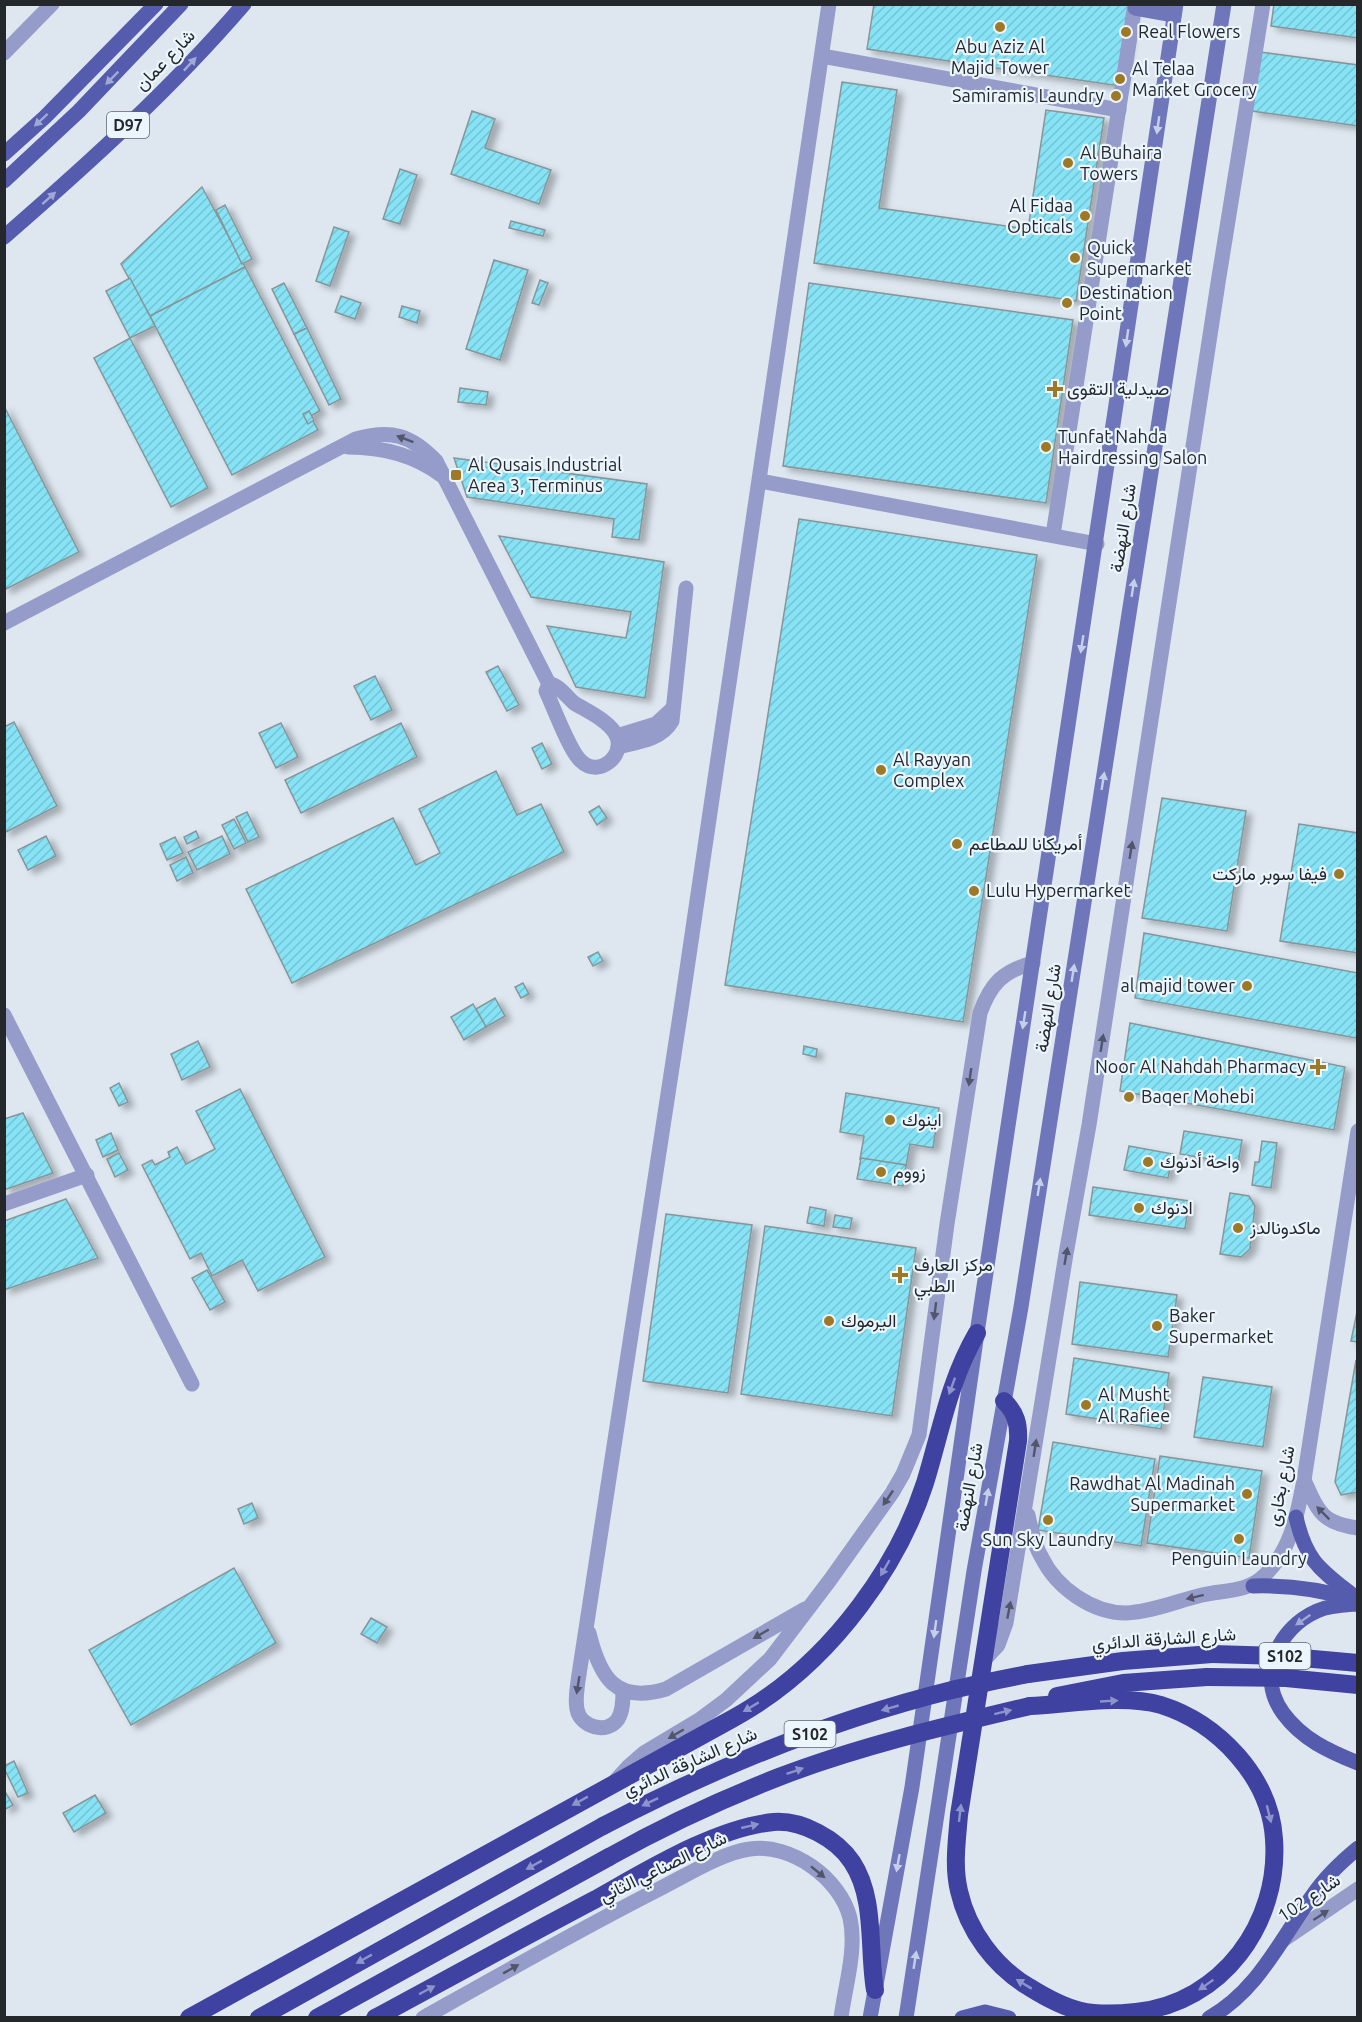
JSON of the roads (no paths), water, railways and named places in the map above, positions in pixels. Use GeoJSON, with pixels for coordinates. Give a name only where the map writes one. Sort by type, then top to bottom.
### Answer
{"type":"FeatureCollection","features":[{"type":"Feature","properties":{"kind":"highway"},"geometry":{"type":"LineString","coordinates":[[189,2018],[721,1725],[762,1701],[798,1672],[831,1640],[860,1605],[897,1548],[924,1485],[949,1393],[966,1352],[977,1333]]}},
{"type":"Feature","properties":{"kind":"highway"},"geometry":{"type":"LineString","coordinates":[[1004,1401],[1016,1417],[1019,1429],[959,1815],[956,1860],[959,1891],[971,1924],[990,1954],[1015,1979],[1074,2011],[1109,2015],[1149,2010],[1179,2002],[1206,1987],[1230,1966],[1250,1942],[1263,1913],[1274,1876],[1274,1838],[1265,1800],[1244,1761],[1208,1728],[1185,1715],[1161,1706],[1136,1700],[1030,1706]]}},
{"type":"Feature","properties":{"kind":"highway","name":"شارع الشارقة الدائري"},"geometry":{"type":"LineString","coordinates":[[259,2018],[603,1826],[738,1761],[808,1734],[951,1690],[1028,1674],[1123,1661],[1212,1654],[1358,1663]]}},
{"type":"Feature","properties":{"kind":"highway","name":"S102"},"geometry":{"type":"LineString","coordinates":[[317,2018],[685,1817],[780,1777],[860,1750],[944,1726],[1030,1706],[1060,1695],[1133,1682],[1207,1677],[1286,1678],[1358,1685]]}},
{"type":"Feature","properties":{"kind":"highway"},"geometry":{"type":"LineString","coordinates":[[375,2018],[658,1865],[728,1832],[752,1825],[777,1822],[799,1825],[819,1833],[837,1845],[852,1861],[867,1899],[870,1918],[870,1956],[875,1990]]}},
{"type":"Feature","properties":{"kind":"main road"},"geometry":{"type":"LineString","coordinates":[[4,154],[45,117],[156,4]]}},
{"type":"Feature","properties":{"kind":"main road","name":"شارع عمان"},"geometry":{"type":"LineString","coordinates":[[4,181],[79,111],[181,4]]}},
{"type":"Feature","properties":{"kind":"main road","name":"شارع عمان"},"geometry":{"type":"LineString","coordinates":[[4,237],[106,147],[172,82],[244,4]]}},
{"type":"Feature","properties":{"kind":"main road","name":"شارع النهضة"},"geometry":{"type":"LineString","coordinates":[[906,2018],[974,1571],[1023,1295],[1224,4]]}},
{"type":"Feature","properties":{"kind":"main road"},"geometry":{"type":"LineString","coordinates":[[1135,6],[1175,10]]}},
{"type":"Feature","properties":{"kind":"main road","name":"شارع النهضة"},"geometry":{"type":"LineString","coordinates":[[870,2018],[914,1776],[977,1333],[1097,544],[1175,10]]}},
{"type":"Feature","properties":{"kind":"main road"},"geometry":{"type":"LineString","coordinates":[[1296,1517],[1301,1537],[1316,1564],[1358,1601]]}},
{"type":"Feature","properties":{"kind":"main road"},"geometry":{"type":"LineString","coordinates":[[1253,1586],[1292,1586],[1314,1589],[1358,1601]]}},
{"type":"Feature","properties":{"kind":"main road"},"geometry":{"type":"LineString","coordinates":[[1358,1601],[1318,1610],[1302,1619],[1288,1631],[1271,1664],[1274,1696],[1281,1710],[1297,1729],[1309,1740],[1334,1754],[1358,1763]]}},
{"type":"Feature","properties":{"kind":"main road"},"geometry":{"type":"LineString","coordinates":[[1209,2018],[1233,2002],[1250,1986],[1324,1880],[1358,1848]]}},
{"type":"Feature","properties":{"kind":"main road"},"geometry":{"type":"LineString","coordinates":[[962,2018],[985,2012],[1009,2018]]}},
{"type":"Feature","properties":{"kind":"street"},"geometry":{"type":"LineString","coordinates":[[4,53],[52,4]]}},
{"type":"Feature","properties":{"kind":"street"},"geometry":{"type":"LineString","coordinates":[[623,1691],[618,1719],[612,1724],[595,1727],[587,1724],[577,1711],[576,1697],[760,482],[829,4]]}},
{"type":"Feature","properties":{"kind":"street"},"geometry":{"type":"LineString","coordinates":[[983,1661],[998,1645],[1005,1631],[1089,1125],[1263,4]]}},
{"type":"Feature","properties":{"kind":"street"},"geometry":{"type":"LineString","coordinates":[[1053,535],[1135,6]]}},
{"type":"Feature","properties":{"kind":"street"},"geometry":{"type":"LineString","coordinates":[[822,56],[1119,110]]}},
{"type":"Feature","properties":{"kind":"street"},"geometry":{"type":"LineString","coordinates":[[4,623],[342,448],[364,447],[408,456],[428,465],[446,478],[549,684]]}},
{"type":"Feature","properties":{"kind":"street"},"geometry":{"type":"LineString","coordinates":[[760,482],[1097,544]]}},
{"type":"Feature","properties":{"kind":"street"},"geometry":{"type":"LineString","coordinates":[[618,742],[662,733],[672,721],[686,588]]}},
{"type":"Feature","properties":{"kind":"street"},"geometry":{"type":"LineString","coordinates":[[549,684],[555,685],[574,703],[611,728],[618,742],[613,759],[602,766],[589,767],[578,760],[546,691],[549,684]]}},
{"type":"Feature","properties":{"kind":"street"},"geometry":{"type":"LineString","coordinates":[[614,1783],[636,1759],[699,1720],[740,1689],[770,1659],[892,1493],[903,1474],[919,1435],[947,1224],[980,1013],[993,987],[1003,976],[1014,968],[1033,963]]}},
{"type":"Feature","properties":{"kind":"street"},"geometry":{"type":"LineString","coordinates":[[4,1015],[192,1384]]}},
{"type":"Feature","properties":{"kind":"street","name":"شارع بخارى"},"geometry":{"type":"LineString","coordinates":[[1253,1586],[1265,1576],[1282,1554],[1294,1530],[1304,1480],[1358,1131]]}},
{"type":"Feature","properties":{"kind":"street"},"geometry":{"type":"LineString","coordinates":[[4,1204],[87,1175]]}},
{"type":"Feature","properties":{"kind":"street"},"geometry":{"type":"LineString","coordinates":[[1304,1480],[1317,1510],[1330,1520],[1344,1526],[1358,1528]]}},
{"type":"Feature","properties":{"kind":"street"},"geometry":{"type":"LineString","coordinates":[[1026,1506],[1032,1534],[1042,1558],[1056,1578],[1074,1595],[1095,1607],[1128,1613],[1253,1586]]}},
{"type":"Feature","properties":{"kind":"street"},"geometry":{"type":"LineString","coordinates":[[587,1628],[594,1656],[613,1683],[623,1691],[635,1694],[651,1693],[666,1689],[811,1605]]}},
{"type":"Feature","properties":{"kind":"street","name":"شارع الصناعي الثاني"},"geometry":{"type":"LineString","coordinates":[[423,2018],[696,1870],[748,1849],[767,1848],[785,1852],[813,1868],[837,1891],[844,1903],[852,1934],[841,2018]]}},
{"type":"Feature","properties":{"kind":"street","name":"شارع 102"},"geometry":{"type":"LineString","coordinates":[[1283,1940],[1358,1889]]}},
{"type":"Feature","properties":{"kind":"place","name":"Abu Aziz Al Majid Tower"},"geometry":{"type":"Point","coordinates":[1000,27]}},
{"type":"Feature","properties":{"kind":"place","name":"Real Flowers"},"geometry":{"type":"Point","coordinates":[1126,32]}},
{"type":"Feature","properties":{"kind":"place","name":"Al Telaa Market Grocery"},"geometry":{"type":"Point","coordinates":[1120,79]}},
{"type":"Feature","properties":{"kind":"place","name":"Samiramis Laundry"},"geometry":{"type":"Point","coordinates":[1116,96]}},
{"type":"Feature","properties":{"kind":"place","name":"Al Buhaira Towers"},"geometry":{"type":"Point","coordinates":[1068,163]}},
{"type":"Feature","properties":{"kind":"place","name":"Al Fidaa Opticals"},"geometry":{"type":"Point","coordinates":[1085,216]}},
{"type":"Feature","properties":{"kind":"place","name":"Quick Supermarket"},"geometry":{"type":"Point","coordinates":[1075,258]}},
{"type":"Feature","properties":{"kind":"place","name":"Destination Point"},"geometry":{"type":"Point","coordinates":[1067,303]}},
{"type":"Feature","properties":{"kind":"place","name":"صيدلية التقوى"},"geometry":{"type":"Point","coordinates":[1055,389]}},
{"type":"Feature","properties":{"kind":"place","name":"Tunfat Nahda Hairdressing Salon"},"geometry":{"type":"Point","coordinates":[1046,447]}},
{"type":"Feature","properties":{"kind":"place","name":"Al Qusais Industrial Area 3, Terminus"},"geometry":{"type":"Point","coordinates":[456,475]}},
{"type":"Feature","properties":{"kind":"place","name":"Al Rayyan Complex"},"geometry":{"type":"Point","coordinates":[881,770]}},
{"type":"Feature","properties":{"kind":"place","name":"أمريكانا للمطاعم"},"geometry":{"type":"Point","coordinates":[957,844]}},
{"type":"Feature","properties":{"kind":"place","name":"فيفا سوبر ماركت"},"geometry":{"type":"Point","coordinates":[1339,874]}},
{"type":"Feature","properties":{"kind":"place","name":"Lulu Hypermarket"},"geometry":{"type":"Point","coordinates":[974,891]}},
{"type":"Feature","properties":{"kind":"place","name":"al majid tower"},"geometry":{"type":"Point","coordinates":[1247,986]}},
{"type":"Feature","properties":{"kind":"place","name":"Noor Al Nahdah Pharmacy"},"geometry":{"type":"Point","coordinates":[1318,1067]}},
{"type":"Feature","properties":{"kind":"place","name":"Baqer Mohebi"},"geometry":{"type":"Point","coordinates":[1129,1097]}},
{"type":"Feature","properties":{"kind":"place","name":"اينوك"},"geometry":{"type":"Point","coordinates":[890,1120]}},
{"type":"Feature","properties":{"kind":"place","name":"واحة أدنوك"},"geometry":{"type":"Point","coordinates":[1148,1162]}},
{"type":"Feature","properties":{"kind":"place","name":"زووم"},"geometry":{"type":"Point","coordinates":[881,1172]}},
{"type":"Feature","properties":{"kind":"place","name":"ادنوك"},"geometry":{"type":"Point","coordinates":[1139,1208]}},
{"type":"Feature","properties":{"kind":"place","name":"ماكدونالدز"},"geometry":{"type":"Point","coordinates":[1238,1228]}},
{"type":"Feature","properties":{"kind":"place","name":"مركز العارف الطبي"},"geometry":{"type":"Point","coordinates":[900,1275]}},
{"type":"Feature","properties":{"kind":"place","name":"اليرموك"},"geometry":{"type":"Point","coordinates":[829,1321]}},
{"type":"Feature","properties":{"kind":"place","name":"Baker Supermarket"},"geometry":{"type":"Point","coordinates":[1157,1326]}},
{"type":"Feature","properties":{"kind":"place","name":"Al Musht Al Rafiee"},"geometry":{"type":"Point","coordinates":[1086,1405]}},
{"type":"Feature","properties":{"kind":"place","name":"Rawdhat Al Madinah Supermarket"},"geometry":{"type":"Point","coordinates":[1247,1494]}},
{"type":"Feature","properties":{"kind":"place","name":"Sun Sky Laundry"},"geometry":{"type":"Point","coordinates":[1048,1520]}},
{"type":"Feature","properties":{"kind":"place","name":"Penguin Laundry"},"geometry":{"type":"Point","coordinates":[1239,1539]}}]}
